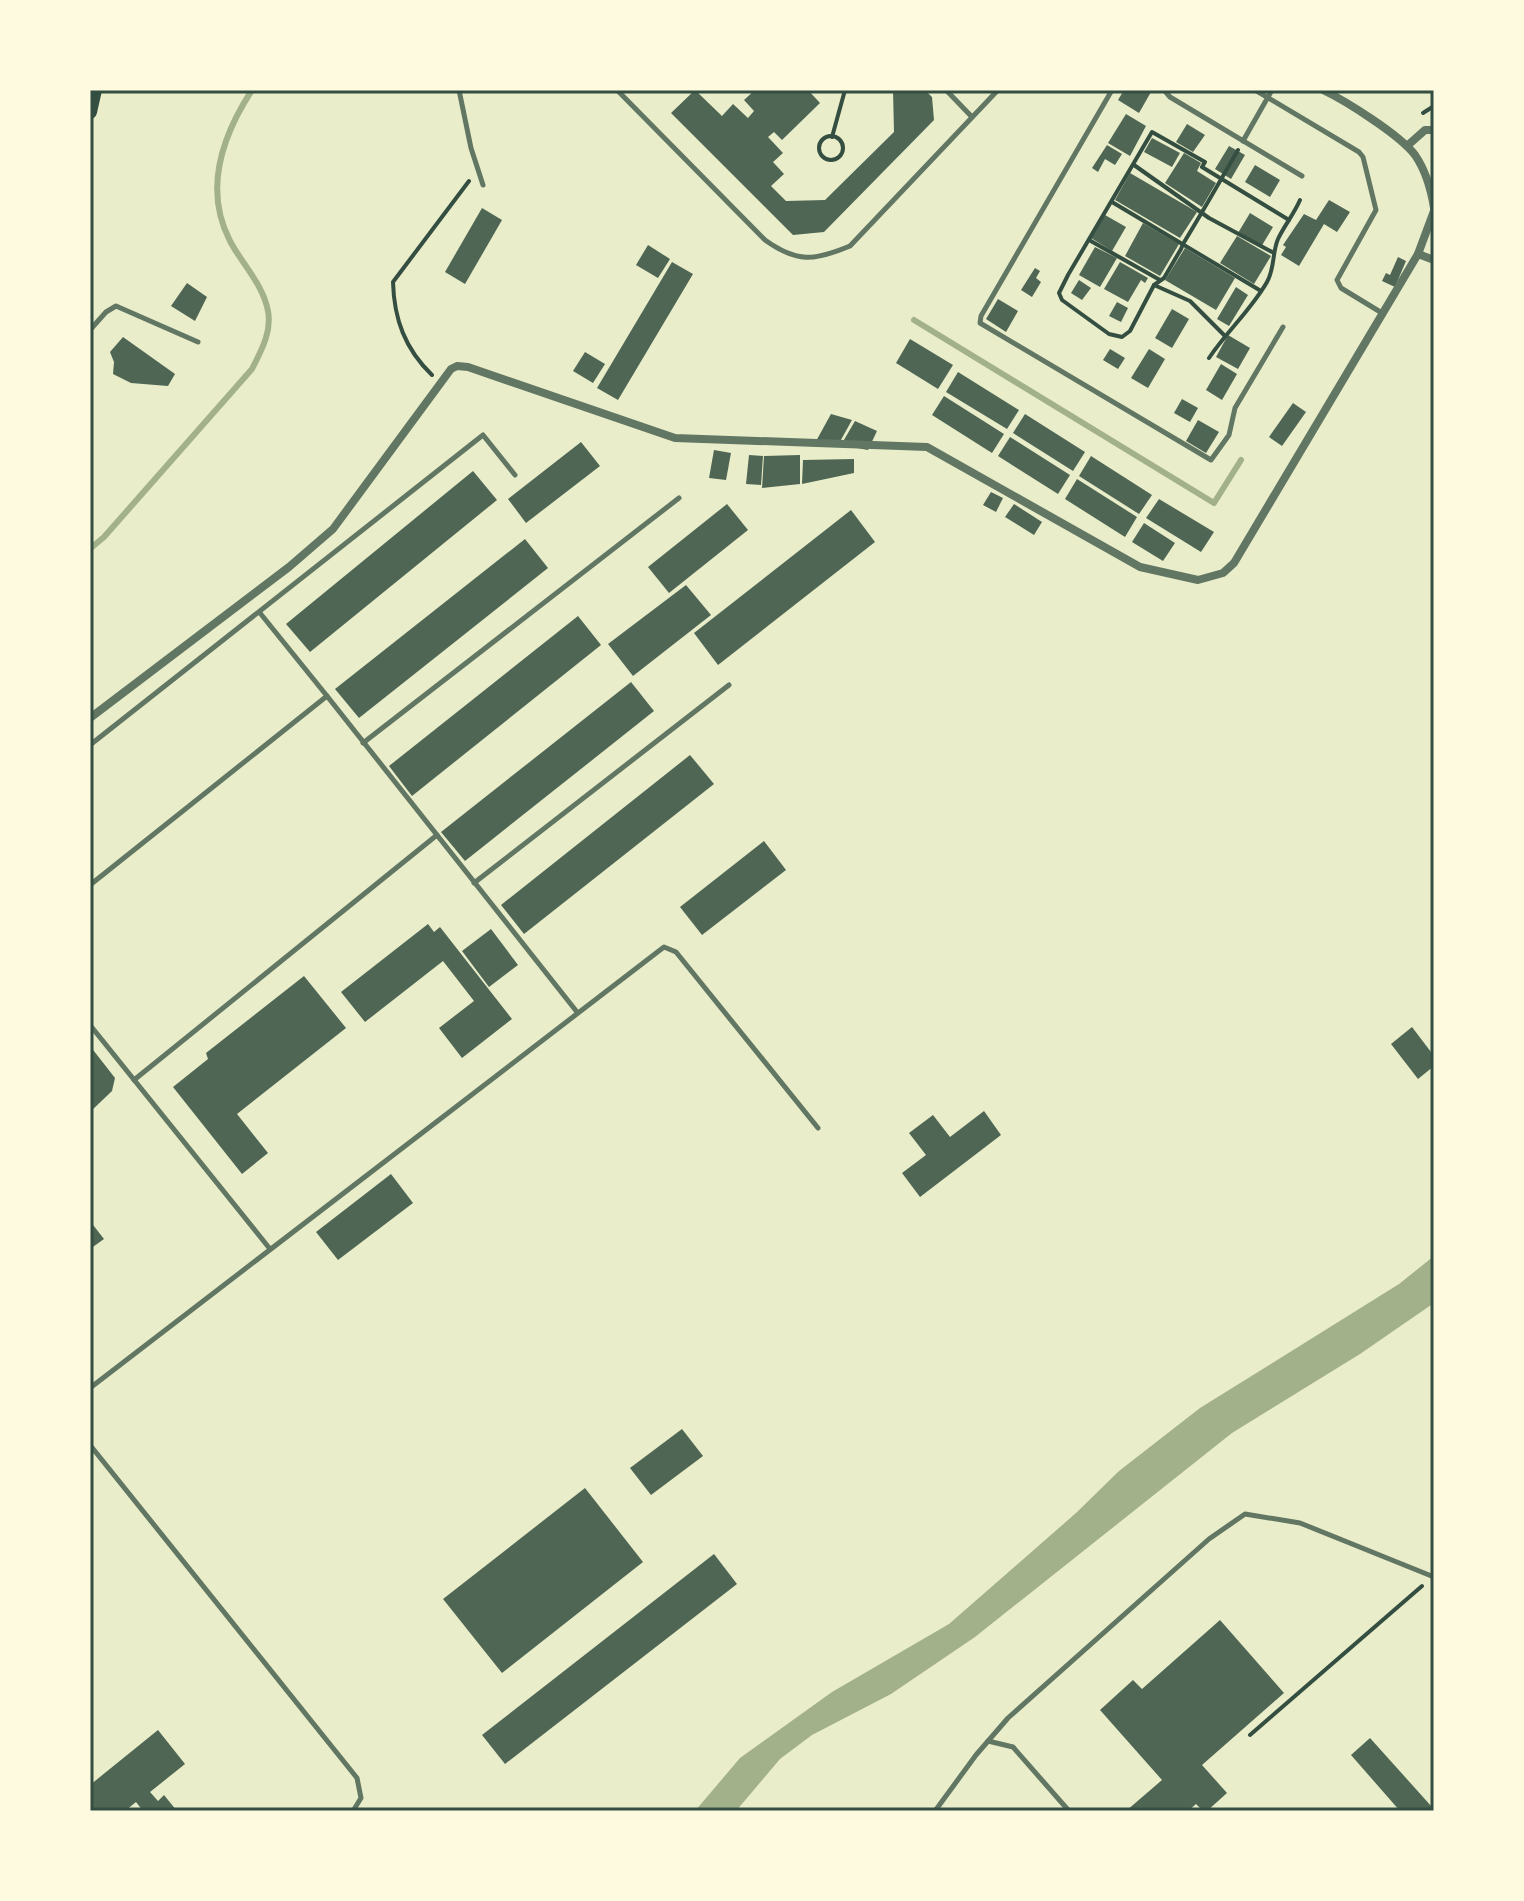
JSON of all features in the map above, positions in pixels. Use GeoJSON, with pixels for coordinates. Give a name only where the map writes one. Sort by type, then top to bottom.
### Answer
{"type":"FeatureCollection","features":[{"type":"Feature","properties":{"kind":"main road"},"geometry":{"type":"LineString","coordinates":[[90,112],[95,90]]}},
{"type":"Feature","properties":{"kind":"street"},"geometry":{"type":"LineString","coordinates":[[90,718],[289,567],[333,529],[451,369],[468,367],[675,438],[927,447],[1140,567],[1198,580],[1223,573],[1234,563],[1418,254],[1434,210],[1422,167],[1407,146],[1323,90]]}},
{"type":"Feature","properties":{"kind":"street"},"geometry":{"type":"LineString","coordinates":[[1407,146],[1425,130],[1434,130]]}},
{"type":"Feature","properties":{"kind":"street"},"geometry":{"type":"LineString","coordinates":[[1418,254],[1434,260]]}},
{"type":"Feature","properties":{"kind":"lane"},"geometry":{"type":"LineString","coordinates":[[459,90],[483,185]]}},
{"type":"Feature","properties":{"kind":"lane"},"geometry":{"type":"LineString","coordinates":[[617,90],[765,240],[785,254],[801,258],[826,256],[850,246],[998,90]]}},
{"type":"Feature","properties":{"kind":"lane"},"geometry":{"type":"LineString","coordinates":[[946,90],[972,117]]}},
{"type":"Feature","properties":{"kind":"lane"},"geometry":{"type":"LineString","coordinates":[[1112,90],[981,316],[980,323],[1208,460],[1215,458],[1229,435],[1235,408],[1283,327]]}},
{"type":"Feature","properties":{"kind":"lane"},"geometry":{"type":"LineString","coordinates":[[1164,90],[1170,97],[1302,176]]}},
{"type":"Feature","properties":{"kind":"lane"},"geometry":{"type":"LineString","coordinates":[[1255,90],[1363,157],[1376,210],[1337,280],[1341,288],[1383,314]]}},
{"type":"Feature","properties":{"kind":"lane"},"geometry":{"type":"LineString","coordinates":[[1243,141],[1272,90]]}},
{"type":"Feature","properties":{"kind":"lane"},"geometry":{"type":"LineString","coordinates":[[90,330],[116,306],[198,342]]}},
{"type":"Feature","properties":{"kind":"lane"},"geometry":{"type":"LineString","coordinates":[[90,745],[483,435],[515,475]]}},
{"type":"Feature","properties":{"kind":"lane"},"geometry":{"type":"LineString","coordinates":[[363,743],[679,498]]}},
{"type":"Feature","properties":{"kind":"lane"},"geometry":{"type":"LineString","coordinates":[[260,613],[577,1012]]}},
{"type":"Feature","properties":{"kind":"lane"},"geometry":{"type":"LineString","coordinates":[[474,883],[729,685]]}},
{"type":"Feature","properties":{"kind":"lane"},"geometry":{"type":"LineString","coordinates":[[90,885],[327,696]]}},
{"type":"Feature","properties":{"kind":"lane"},"geometry":{"type":"LineString","coordinates":[[134,1080],[437,835]]}},
{"type":"Feature","properties":{"kind":"lane"},"geometry":{"type":"LineString","coordinates":[[90,1388],[658,949],[670,948],[818,1128]]}},
{"type":"Feature","properties":{"kind":"lane"},"geometry":{"type":"LineString","coordinates":[[90,1025],[270,1249]]}},
{"type":"Feature","properties":{"kind":"lane"},"geometry":{"type":"LineString","coordinates":[[90,1445],[357,1778],[361,1798],[353,1811]]}},
{"type":"Feature","properties":{"kind":"lane"},"geometry":{"type":"LineString","coordinates":[[935,1811],[1008,1718],[1209,1539],[1245,1514],[1300,1523],[1433,1576]]}},
{"type":"Feature","properties":{"kind":"lane"},"geometry":{"type":"LineString","coordinates":[[988,1741],[1013,1747],[1069,1811]]}},
{"type":"Feature","properties":{"kind":"path"},"geometry":{"type":"LineString","coordinates":[[832,137],[845,90]]}},
{"type":"Feature","properties":{"kind":"path"},"geometry":{"type":"LineString","coordinates":[[1423,113],[1434,106]]}},
{"type":"Feature","properties":{"kind":"path"},"geometry":{"type":"LineString","coordinates":[[1243,141],[1221,179],[1203,211],[1161,280],[1154,285],[1130,331],[1122,337],[1109,334],[1062,300],[1059,293],[1152,132],[1205,162],[1202,167],[1221,179],[1289,220]]}},
{"type":"Feature","properties":{"kind":"path"},"geometry":{"type":"LineString","coordinates":[[832,137],[840,141],[843,148],[838,158],[831,160],[821,155],[820,148],[826,138],[832,137]]}},
{"type":"Feature","properties":{"kind":"path"},"geometry":{"type":"LineString","coordinates":[[1133,164],[1209,218],[1274,253]]}},
{"type":"Feature","properties":{"kind":"path"},"geometry":{"type":"LineString","coordinates":[[440,383],[403,339],[394,302],[393,282],[478,169]]}},
{"type":"Feature","properties":{"kind":"path"},"geometry":{"type":"LineString","coordinates":[[1209,358],[1261,291],[1274,266],[1277,240],[1300,200]]}},
{"type":"Feature","properties":{"kind":"path"},"geometry":{"type":"LineString","coordinates":[[1111,202],[1261,291]]}},
{"type":"Feature","properties":{"kind":"path"},"geometry":{"type":"LineString","coordinates":[[1089,240],[1161,280]]}},
{"type":"Feature","properties":{"kind":"path"},"geometry":{"type":"LineString","coordinates":[[1154,285],[1190,301],[1224,335]]}},
{"type":"Feature","properties":{"kind":"path"},"geometry":{"type":"LineString","coordinates":[[1250,1735],[1433,1576]]}},
{"type":"Feature","properties":{"kind":"shaded area"},"geometry":{"type":"Polygon","coordinates":[[[1434,1256],[1434,1303],[1360,1354],[1232,1433],[975,1637],[891,1694],[812,1735],[780,1759],[736,1811],[695,1811],[740,1758],[832,1692],[949,1624],[1076,1513],[1119,1471],[1200,1408],[1399,1284],[1434,1256]]]}},
{"type":"Feature","properties":{"kind":"building"},"geometry":{"type":"Polygon","coordinates":[[[695,90],[722,116],[733,104],[748,118],[754,111],[744,100],[755,90],[808,90],[820,103],[782,140],[774,132],[768,137],[783,153],[773,162],[784,174],[771,186],[786,201],[825,200],[894,132],[893,90],[925,90],[932,97],[934,120],[824,232],[793,235],[671,113],[695,90]]]}},
{"type":"Feature","properties":{"kind":"building"},"geometry":{"type":"Polygon","coordinates":[[[1124,90],[1151,92],[1139,113],[1118,100],[1124,90]]]}},
{"type":"Feature","properties":{"kind":"building"},"geometry":{"type":"Polygon","coordinates":[[[1126,114],[1146,126],[1130,156],[1108,143],[1126,114]]]}},
{"type":"Feature","properties":{"kind":"building"},"geometry":{"type":"Polygon","coordinates":[[[1187,124],[1205,135],[1193,152],[1176,142],[1187,124]]]}},
{"type":"Feature","properties":{"kind":"building"},"geometry":{"type":"Polygon","coordinates":[[[1152,138],[1180,153],[1172,167],[1144,152],[1152,138]]]}},
{"type":"Feature","properties":{"kind":"building"},"geometry":{"type":"Polygon","coordinates":[[[1107,145],[1122,154],[1115,165],[1105,159],[1098,172],[1092,168],[1107,145]]]}},
{"type":"Feature","properties":{"kind":"building"},"geometry":{"type":"Polygon","coordinates":[[[1229,146],[1245,155],[1231,179],[1215,169],[1229,146]]]}},
{"type":"Feature","properties":{"kind":"building"},"geometry":{"type":"Polygon","coordinates":[[[1184,153],[1201,163],[1197,171],[1216,183],[1202,207],[1165,183],[1184,153]]]}},
{"type":"Feature","properties":{"kind":"building"},"geometry":{"type":"Polygon","coordinates":[[[1255,165],[1280,180],[1270,197],[1245,182],[1255,165]]]}},
{"type":"Feature","properties":{"kind":"building"},"geometry":{"type":"Polygon","coordinates":[[[1130,173],[1197,212],[1180,238],[1115,200],[1130,173]]]}},
{"type":"Feature","properties":{"kind":"building"},"geometry":{"type":"Polygon","coordinates":[[[1329,200],[1350,212],[1337,232],[1324,224],[1299,266],[1281,255],[1286,247],[1283,245],[1304,214],[1316,220],[1329,200]]]}},
{"type":"Feature","properties":{"kind":"building"},"geometry":{"type":"Polygon","coordinates":[[[482,208],[502,220],[465,284],[445,272],[482,208]]]}},
{"type":"Feature","properties":{"kind":"building"},"geometry":{"type":"Polygon","coordinates":[[[1250,213],[1273,227],[1261,247],[1238,233],[1250,213]]]}},
{"type":"Feature","properties":{"kind":"building"},"geometry":{"type":"Polygon","coordinates":[[[1105,215],[1126,227],[1112,251],[1091,238],[1105,215]]]}},
{"type":"Feature","properties":{"kind":"building"},"geometry":{"type":"Polygon","coordinates":[[[1143,223],[1179,244],[1160,276],[1125,256],[1143,223]]]}},
{"type":"Feature","properties":{"kind":"building"},"geometry":{"type":"Polygon","coordinates":[[[1237,236],[1271,256],[1254,284],[1220,263],[1237,236]]]}},
{"type":"Feature","properties":{"kind":"building"},"geometry":{"type":"Polygon","coordinates":[[[648,245],[670,259],[658,278],[636,265],[648,245]]]}},
{"type":"Feature","properties":{"kind":"building"},"geometry":{"type":"Polygon","coordinates":[[[1095,247],[1117,258],[1100,287],[1079,275],[1095,247]]]}},
{"type":"Feature","properties":{"kind":"building"},"geometry":{"type":"Polygon","coordinates":[[[1185,248],[1235,278],[1216,310],[1165,280],[1185,248]]]}},
{"type":"Feature","properties":{"kind":"building"},"geometry":{"type":"Polygon","coordinates":[[[1398,257],[1406,261],[1395,287],[1382,281],[1386,273],[1390,275],[1398,257]]]}},
{"type":"Feature","properties":{"kind":"building"},"geometry":{"type":"Polygon","coordinates":[[[672,262],[693,274],[618,400],[597,388],[672,262]]]}},
{"type":"Feature","properties":{"kind":"building"},"geometry":{"type":"Polygon","coordinates":[[[1120,262],[1148,278],[1145,283],[1141,280],[1128,302],[1104,289],[1120,262]]]}},
{"type":"Feature","properties":{"kind":"building"},"geometry":{"type":"Polygon","coordinates":[[[1035,268],[1040,271],[1036,278],[1041,282],[1032,297],[1021,290],[1035,268]]]}},
{"type":"Feature","properties":{"kind":"building"},"geometry":{"type":"Polygon","coordinates":[[[1079,280],[1091,288],[1082,300],[1071,293],[1079,280]]]}},
{"type":"Feature","properties":{"kind":"building"},"geometry":{"type":"Polygon","coordinates":[[[187,283],[207,297],[195,321],[171,306],[187,283]]]}},
{"type":"Feature","properties":{"kind":"building"},"geometry":{"type":"Polygon","coordinates":[[[1236,287],[1248,295],[1229,326],[1217,319],[1236,287]]]}},
{"type":"Feature","properties":{"kind":"building"},"geometry":{"type":"Polygon","coordinates":[[[998,299],[1018,311],[1006,332],[986,319],[998,299]]]}},
{"type":"Feature","properties":{"kind":"building"},"geometry":{"type":"Polygon","coordinates":[[[1117,302],[1128,308],[1121,322],[1109,316],[1117,302]]]}},
{"type":"Feature","properties":{"kind":"building"},"geometry":{"type":"Polygon","coordinates":[[[1172,309],[1189,319],[1172,348],[1155,338],[1172,309]]]}},
{"type":"Feature","properties":{"kind":"building"},"geometry":{"type":"Polygon","coordinates":[[[1228,335],[1250,348],[1238,369],[1216,357],[1228,335]]]}},
{"type":"Feature","properties":{"kind":"building"},"geometry":{"type":"Polygon","coordinates":[[[123,337],[175,374],[168,386],[131,383],[113,374],[114,362],[110,352],[123,337]]]}},
{"type":"Feature","properties":{"kind":"building"},"geometry":{"type":"Polygon","coordinates":[[[910,339],[953,365],[938,389],[896,363],[910,339]]]}},
{"type":"Feature","properties":{"kind":"building"},"geometry":{"type":"Polygon","coordinates":[[[1110,349],[1125,358],[1118,369],[1103,360],[1110,349]]]}},
{"type":"Feature","properties":{"kind":"building"},"geometry":{"type":"Polygon","coordinates":[[[1149,349],[1165,359],[1148,388],[1131,378],[1149,349]]]}},
{"type":"Feature","properties":{"kind":"building"},"geometry":{"type":"Polygon","coordinates":[[[585,352],[605,364],[593,383],[573,371],[585,352]]]}},
{"type":"Feature","properties":{"kind":"building"},"geometry":{"type":"Polygon","coordinates":[[[1221,364],[1237,374],[1222,400],[1206,390],[1221,364]]]}},
{"type":"Feature","properties":{"kind":"building"},"geometry":{"type":"Polygon","coordinates":[[[958,372],[1019,410],[1007,429],[946,392],[958,372]]]}},
{"type":"Feature","properties":{"kind":"building"},"geometry":{"type":"Polygon","coordinates":[[[944,396],[1004,434],[992,453],[932,415],[944,396]]]}},
{"type":"Feature","properties":{"kind":"building"},"geometry":{"type":"Polygon","coordinates":[[[1182,399],[1198,408],[1190,422],[1174,413],[1182,399]]]}},
{"type":"Feature","properties":{"kind":"building"},"geometry":{"type":"Polygon","coordinates":[[[1293,403],[1306,412],[1282,446],[1269,437],[1293,403]]]}},
{"type":"Feature","properties":{"kind":"building"},"geometry":{"type":"Polygon","coordinates":[[[831,414],[852,420],[837,447],[815,443],[831,414]]]}},
{"type":"Feature","properties":{"kind":"building"},"geometry":{"type":"Polygon","coordinates":[[[1025,414],[1085,452],[1073,471],[1013,433],[1025,414]]]}},
{"type":"Feature","properties":{"kind":"building"},"geometry":{"type":"Polygon","coordinates":[[[1198,420],[1219,432],[1206,453],[1186,441],[1198,420]]]}},
{"type":"Feature","properties":{"kind":"building"},"geometry":{"type":"Polygon","coordinates":[[[855,421],[877,431],[868,450],[841,445],[855,421]]]}},
{"type":"Feature","properties":{"kind":"building"},"geometry":{"type":"Polygon","coordinates":[[[1010,437],[1070,475],[1058,494],[998,456],[1010,437]]]}},
{"type":"Feature","properties":{"kind":"building"},"geometry":{"type":"Polygon","coordinates":[[[581,442],[600,466],[526,523],[508,499],[581,442]]]}},
{"type":"Feature","properties":{"kind":"building"},"geometry":{"type":"Polygon","coordinates":[[[714,450],[731,453],[726,480],[709,478],[714,450]]]}},
{"type":"Feature","properties":{"kind":"building"},"geometry":{"type":"Polygon","coordinates":[[[749,455],[763,456],[761,485],[746,484],[749,455]]]}},
{"type":"Feature","properties":{"kind":"building"},"geometry":{"type":"Polygon","coordinates":[[[800,455],[800,484],[762,488],[764,456],[800,455]]]}},
{"type":"Feature","properties":{"kind":"building"},"geometry":{"type":"Polygon","coordinates":[[[1091,456],[1152,495],[1139,514],[1079,476],[1091,456]]]}},
{"type":"Feature","properties":{"kind":"building"},"geometry":{"type":"Polygon","coordinates":[[[854,459],[854,473],[802,484],[803,460],[854,459]]]}},
{"type":"Feature","properties":{"kind":"building"},"geometry":{"type":"Polygon","coordinates":[[[473,471],[497,500],[310,652],[286,624],[473,471]]]}},
{"type":"Feature","properties":{"kind":"building"},"geometry":{"type":"Polygon","coordinates":[[[1077,479],[1137,517],[1125,537],[1065,499],[1077,479]]]}},
{"type":"Feature","properties":{"kind":"building"},"geometry":{"type":"Polygon","coordinates":[[[991,492],[1003,498],[996,512],[983,505],[991,492]]]}},
{"type":"Feature","properties":{"kind":"building"},"geometry":{"type":"Polygon","coordinates":[[[1159,499],[1214,532],[1201,552],[1146,518],[1159,499]]]}},
{"type":"Feature","properties":{"kind":"building"},"geometry":{"type":"Polygon","coordinates":[[[727,504],[748,530],[669,593],[648,567],[727,504]]]}},
{"type":"Feature","properties":{"kind":"building"},"geometry":{"type":"Polygon","coordinates":[[[1014,504],[1042,522],[1034,535],[1005,517],[1014,504]]]}},
{"type":"Feature","properties":{"kind":"building"},"geometry":{"type":"Polygon","coordinates":[[[851,510],[875,542],[718,665],[694,633],[851,510]]]}},
{"type":"Feature","properties":{"kind":"building"},"geometry":{"type":"Polygon","coordinates":[[[1144,523],[1175,543],[1163,561],[1132,542],[1144,523]]]}},
{"type":"Feature","properties":{"kind":"building"},"geometry":{"type":"Polygon","coordinates":[[[525,539],[548,568],[359,718],[335,689],[525,539]]]}},
{"type":"Feature","properties":{"kind":"building"},"geometry":{"type":"Polygon","coordinates":[[[686,585],[711,615],[633,676],[608,644],[686,585]]]}},
{"type":"Feature","properties":{"kind":"building"},"geometry":{"type":"Polygon","coordinates":[[[578,616],[601,645],[412,796],[389,766],[578,616]]]}},
{"type":"Feature","properties":{"kind":"building"},"geometry":{"type":"Polygon","coordinates":[[[631,682],[654,711],[465,861],[441,832],[631,682]]]}},
{"type":"Feature","properties":{"kind":"building"},"geometry":{"type":"Polygon","coordinates":[[[690,755],[714,784],[524,934],[501,905],[690,755]]]}},
{"type":"Feature","properties":{"kind":"building"},"geometry":{"type":"Polygon","coordinates":[[[764,841],[786,870],[702,935],[680,907],[764,841]]]}},
{"type":"Feature","properties":{"kind":"building"},"geometry":{"type":"Polygon","coordinates":[[[428,924],[434,932],[440,927],[512,1019],[462,1058],[439,1028],[474,1001],[443,961],[365,1022],[341,992],[428,924]]]}},
{"type":"Feature","properties":{"kind":"building"},"geometry":{"type":"Polygon","coordinates":[[[491,929],[518,965],[489,987],[462,951],[491,929]]]}},
{"type":"Feature","properties":{"kind":"building"},"geometry":{"type":"Polygon","coordinates":[[[304,976],[346,1028],[237,1114],[268,1153],[242,1174],[173,1087],[208,1059],[206,1053],[304,976]]]}},
{"type":"Feature","properties":{"kind":"building"},"geometry":{"type":"Polygon","coordinates":[[[1412,1027],[1434,1056],[1434,1066],[1418,1079],[1391,1044],[1412,1027]]]}},
{"type":"Feature","properties":{"kind":"building"},"geometry":{"type":"Polygon","coordinates":[[[90,1046],[115,1078],[112,1091],[90,1112],[90,1046]]]}},
{"type":"Feature","properties":{"kind":"building"},"geometry":{"type":"Polygon","coordinates":[[[984,1111],[1001,1135],[920,1197],[902,1173],[926,1155],[909,1133],[933,1115],[950,1137],[984,1111]]]}},
{"type":"Feature","properties":{"kind":"building"},"geometry":{"type":"Polygon","coordinates":[[[391,1174],[413,1203],[338,1260],[316,1232],[391,1174]]]}},
{"type":"Feature","properties":{"kind":"building"},"geometry":{"type":"Polygon","coordinates":[[[90,1221],[104,1239],[90,1249],[90,1221]]]}},
{"type":"Feature","properties":{"kind":"building"},"geometry":{"type":"Polygon","coordinates":[[[682,1429],[703,1456],[651,1495],[630,1468],[682,1429]]]}},
{"type":"Feature","properties":{"kind":"building"},"geometry":{"type":"Polygon","coordinates":[[[585,1488],[643,1562],[502,1673],[443,1599],[585,1488]]]}},
{"type":"Feature","properties":{"kind":"building"},"geometry":{"type":"Polygon","coordinates":[[[714,1554],[737,1584],[505,1764],[482,1735],[714,1554]]]}},
{"type":"Feature","properties":{"kind":"building"},"geometry":{"type":"Polygon","coordinates":[[[1220,1620],[1284,1693],[1202,1765],[1227,1793],[1207,1811],[1196,1804],[1188,1811],[1126,1811],[1162,1780],[1100,1710],[1133,1680],[1142,1689],[1220,1620]]]}},
{"type":"Feature","properties":{"kind":"building"},"geometry":{"type":"Polygon","coordinates":[[[158,1730],[185,1764],[150,1792],[158,1801],[164,1795],[177,1811],[143,1811],[136,1802],[125,1811],[90,1811],[90,1785],[158,1730]]]}},
{"type":"Feature","properties":{"kind":"building"},"geometry":{"type":"Polygon","coordinates":[[[1370,1738],[1432,1807],[1428,1811],[1400,1811],[1351,1755],[1370,1738]]]}},
{"type":"Feature","properties":{"kind":"waterway"},"geometry":{"type":"LineString","coordinates":[[91,548],[252,369],[265,341],[269,319],[265,301],[230,241],[218,202],[217,182],[225,144],[252,90]]}},
{"type":"Feature","properties":{"kind":"waterway"},"geometry":{"type":"LineString","coordinates":[[914,320],[1214,503],[1241,460]]}}]}
